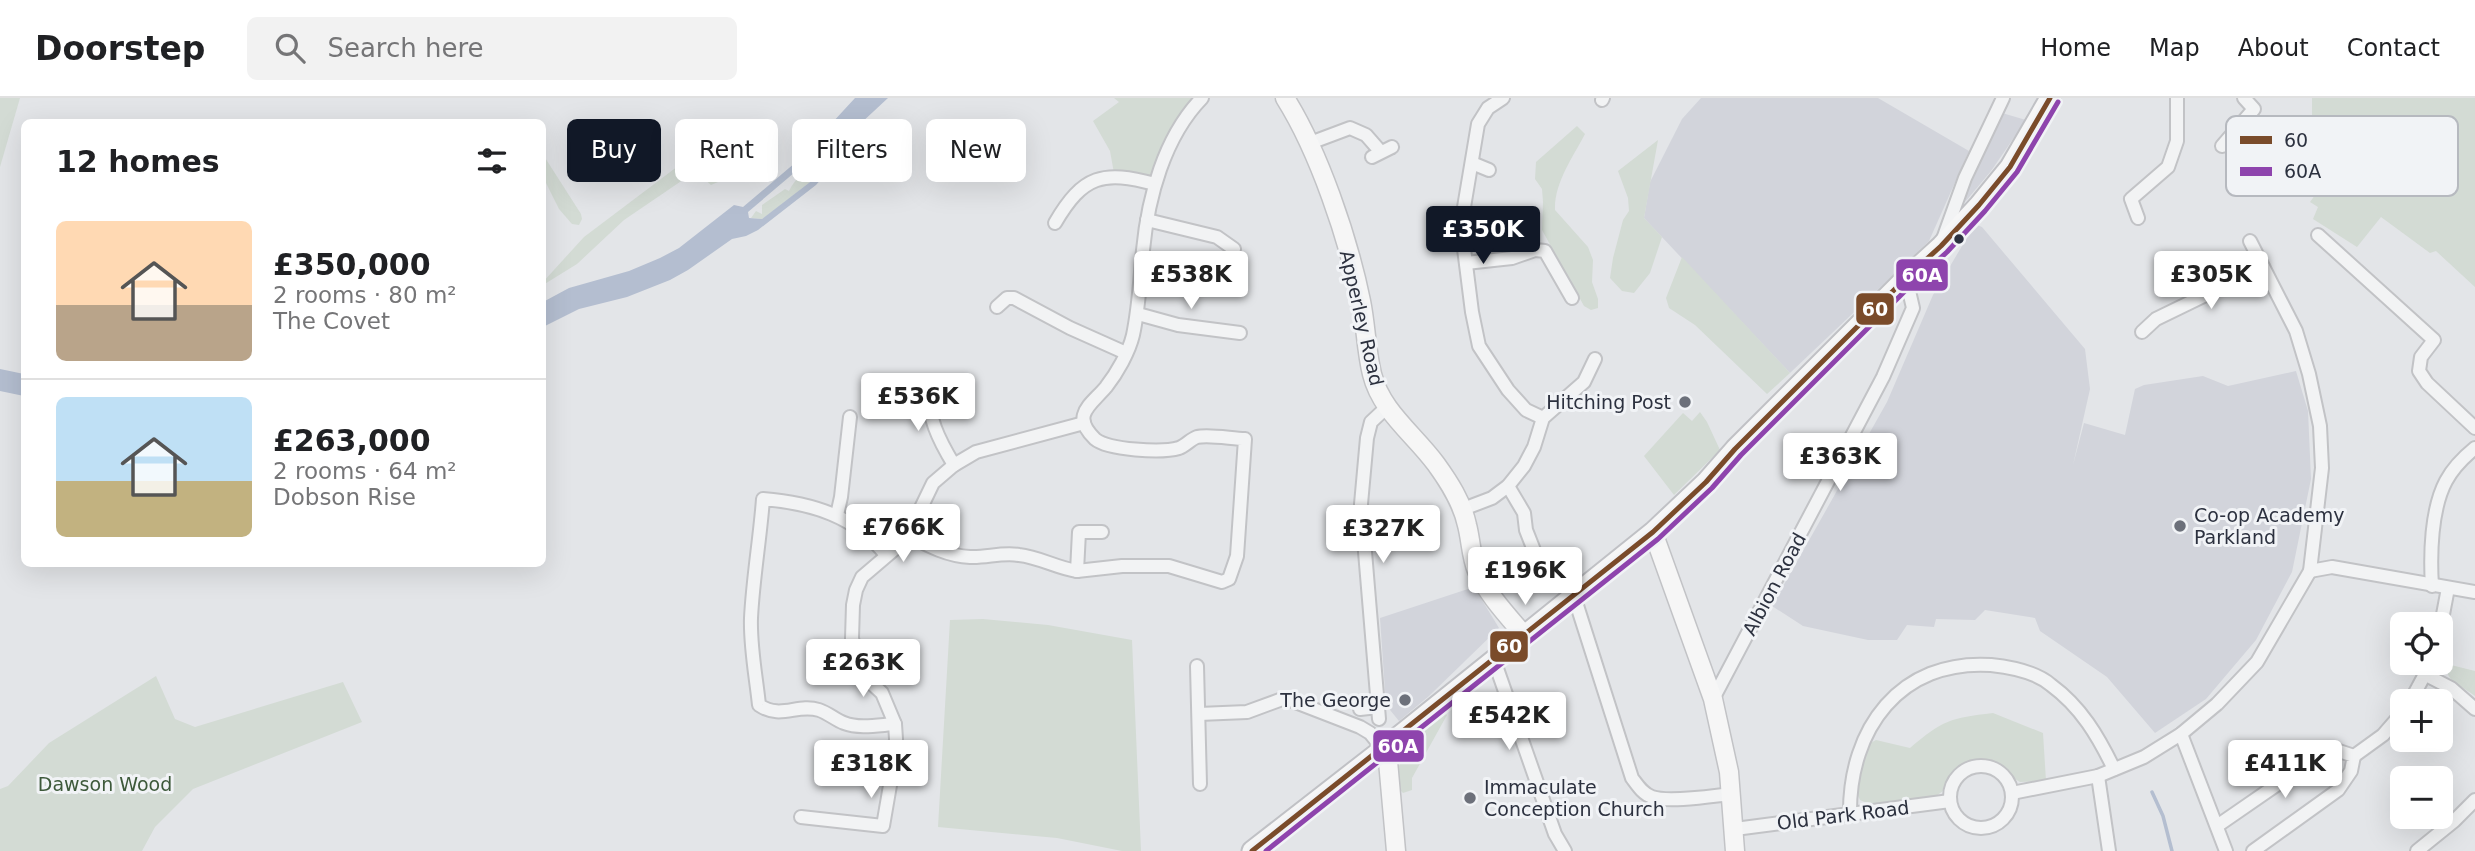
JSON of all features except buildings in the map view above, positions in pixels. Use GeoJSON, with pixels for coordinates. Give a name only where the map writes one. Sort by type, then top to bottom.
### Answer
{"type":"FeatureCollection","features":[{"type":"Feature","properties":{"kind":"main road"},"geometry":{"type":"LineString","coordinates":[[1252,851],[1653,532],[1706,482],[1735,449],[1941,246],[2010,167],[2050,98]]}},
{"type":"Feature","properties":{"kind":"street"},"geometry":{"type":"LineString","coordinates":[[908,535],[950,554],[970,557],[1007,553],[1023,555],[1077,571],[1122,566],[1169,566],[1222,582],[1229,579],[1237,556],[1245,439],[1197,437],[1178,448],[1147,450],[1109,446],[1097,440],[1084,423],[1083,414],[1087,405],[1106,387],[1130,346],[1138,314],[1147,220],[1156,184],[1179,130],[1202,98]]}},
{"type":"Feature","properties":{"kind":"street","name":"Apperley Road"},"geometry":{"type":"LineString","coordinates":[[1285,98],[1310,143],[1356,277],[1372,375],[1387,407],[1371,422],[1361,504],[1379,713],[1360,709]]}},
{"type":"Feature","properties":{"kind":"street"},"geometry":{"type":"LineString","coordinates":[[1503,98],[1488,108],[1478,124],[1461,225],[1479,346],[1517,400],[1526,410],[1543,418]]}},
{"type":"Feature","properties":{"kind":"street"},"geometry":{"type":"LineString","coordinates":[[1941,246],[1965,178],[2003,98]]}},
{"type":"Feature","properties":{"kind":"street"},"geometry":{"type":"LineString","coordinates":[[2138,218],[2131,199],[2168,167],[2176,141],[2177,98]]}},
{"type":"Feature","properties":{"kind":"street"},"geometry":{"type":"LineString","coordinates":[[2244,98],[2254,109],[2248,116]]}},
{"type":"Feature","properties":{"kind":"street"},"geometry":{"type":"LineString","coordinates":[[1310,143],[1350,128],[1366,135],[1381,152]]}},
{"type":"Feature","properties":{"kind":"street"},"geometry":{"type":"LineString","coordinates":[[2222,146],[2226,141]]}},
{"type":"Feature","properties":{"kind":"street"},"geometry":{"type":"LineString","coordinates":[[1472,163],[1489,170]]}},
{"type":"Feature","properties":{"kind":"street"},"geometry":{"type":"LineString","coordinates":[[1055,223],[1075,193],[1091,183],[1112,176],[1130,177],[1156,184]]}},
{"type":"Feature","properties":{"kind":"street"},"geometry":{"type":"LineString","coordinates":[[1147,220],[1217,237],[1234,249]]}},
{"type":"Feature","properties":{"kind":"street"},"geometry":{"type":"LineString","coordinates":[[2318,235],[2434,340],[2421,357],[2419,371],[2427,383],[2475,428]]}},
{"type":"Feature","properties":{"kind":"street"},"geometry":{"type":"LineString","coordinates":[[2012,793],[2098,776],[2144,757],[2181,734],[2217,704],[2257,662],[2310,571],[2322,468],[2320,426],[2296,331],[2250,241]]}},
{"type":"Feature","properties":{"kind":"street"},"geometry":{"type":"LineString","coordinates":[[1466,262],[1512,258],[1535,250],[1545,251],[1572,298]]}},
{"type":"Feature","properties":{"kind":"street"},"geometry":{"type":"LineString","coordinates":[[2142,332],[2156,319],[2263,267]]}},
{"type":"Feature","properties":{"kind":"street","name":"Albion Road"},"geometry":{"type":"LineString","coordinates":[[1713,699],[1883,377],[1913,308],[1906,278]]}},
{"type":"Feature","properties":{"kind":"street"},"geometry":{"type":"LineString","coordinates":[[997,306],[1007,298],[1014,298],[1070,328],[1126,353]]}},
{"type":"Feature","properties":{"kind":"street"},"geometry":{"type":"LineString","coordinates":[[1138,314],[1178,325],[1240,333]]}},
{"type":"Feature","properties":{"kind":"street"},"geometry":{"type":"LineString","coordinates":[[1463,509],[1492,498],[1508,486],[1524,467],[1543,418],[1584,382],[1595,359]]}},
{"type":"Feature","properties":{"kind":"street"},"geometry":{"type":"LineString","coordinates":[[927,386],[929,411],[936,434],[954,465]]}},
{"type":"Feature","properties":{"kind":"street"},"geometry":{"type":"LineString","coordinates":[[1387,407],[1435,463],[1463,509],[1476,568],[1485,586],[1524,635]]}},
{"type":"Feature","properties":{"kind":"street"},"geometry":{"type":"LineString","coordinates":[[837,515],[850,417]]}},
{"type":"Feature","properties":{"kind":"street"},"geometry":{"type":"LineString","coordinates":[[802,817],[883,826],[894,768],[895,724],[884,697],[869,681],[857,661],[852,638],[853,605],[856,590],[863,577],[908,535],[933,483],[954,465],[976,452],[1084,423]]}},
{"type":"Feature","properties":{"kind":"street"},"geometry":{"type":"LineString","coordinates":[[2432,586],[2430,559],[2441,492],[2460,461],[2475,447]]}},
{"type":"Feature","properties":{"kind":"street"},"geometry":{"type":"LineString","coordinates":[[1508,486],[1524,513],[1526,530],[1537,558],[1554,574]]}},
{"type":"Feature","properties":{"kind":"street"},"geometry":{"type":"LineString","coordinates":[[886,555],[874,540],[837,515],[808,505],[763,499],[761,541],[751,618],[759,705],[770,712],[819,710],[846,724],[895,724]]}},
{"type":"Feature","properties":{"kind":"street"},"geometry":{"type":"LineString","coordinates":[[1077,571],[1079,532],[1102,532]]}},
{"type":"Feature","properties":{"kind":"street"},"geometry":{"type":"LineString","coordinates":[[1653,532],[1713,699],[1729,772],[1735,851]]}},
{"type":"Feature","properties":{"kind":"street"},"geometry":{"type":"LineString","coordinates":[[1516,571],[1537,558]]}},
{"type":"Feature","properties":{"kind":"street"},"geometry":{"type":"LineString","coordinates":[[2310,571],[2332,567],[2475,593]]}},
{"type":"Feature","properties":{"kind":"street"},"geometry":{"type":"LineString","coordinates":[[2443,612],[2448,588]]}},
{"type":"Feature","properties":{"kind":"street"},"geometry":{"type":"LineString","coordinates":[[1574,596],[1632,779],[1642,791],[1653,798],[1731,794]]}},
{"type":"Feature","properties":{"kind":"street"},"geometry":{"type":"LineString","coordinates":[[1494,660],[1555,834],[1564,851]]}},
{"type":"Feature","properties":{"kind":"street"},"geometry":{"type":"LineString","coordinates":[[1850,814],[1850,788],[1855,761],[1864,736],[1883,708],[1904,688],[1925,676],[1974,664],[2003,666],[2049,683],[2086,718],[2114,769]]}},
{"type":"Feature","properties":{"kind":"street"},"geometry":{"type":"LineString","coordinates":[[1197,666],[1200,784]]}},
{"type":"Feature","properties":{"kind":"street"},"geometry":{"type":"LineString","coordinates":[[2435,675],[2475,709]]}},
{"type":"Feature","properties":{"kind":"street"},"geometry":{"type":"LineString","coordinates":[[1199,714],[1247,712],[1285,698],[1370,733],[1383,749],[1388,761],[1396,851]]}},
{"type":"Feature","properties":{"kind":"street"},"geometry":{"type":"LineString","coordinates":[[2253,851],[2338,790],[2351,771],[2354,756],[2390,727]]}},
{"type":"Feature","properties":{"kind":"street"},"geometry":{"type":"LineString","coordinates":[[2181,734],[2226,851]]}},
{"type":"Feature","properties":{"kind":"street"},"geometry":{"type":"LineString","coordinates":[[2217,826],[2317,757],[2339,751],[2354,756]]}},
{"type":"Feature","properties":{"kind":"street"},"geometry":{"type":"LineString","coordinates":[[1972,767],[1993,768],[2009,783],[2012,793],[2012,803],[2001,821],[1982,828],[1964,823],[1952,809],[1950,801],[1955,780],[1962,772],[1972,767]]}},
{"type":"Feature","properties":{"kind":"street"},"geometry":{"type":"LineString","coordinates":[[2098,776],[2109,851]]}},
{"type":"Feature","properties":{"kind":"street"},"geometry":{"type":"LineString","coordinates":[[2417,851],[2475,800]]}},
{"type":"Feature","properties":{"kind":"street","name":"Old Park Road"},"geometry":{"type":"LineString","coordinates":[[1735,829],[1950,801]]}},
{"type":"Feature","properties":{"kind":"shaded area"},"geometry":{"type":"Polygon","coordinates":[[[1701,98],[1878,98],[1969,151],[1929,241],[1790,373],[1644,218],[1650,182],[1682,119],[1701,98]]]}},
{"type":"Feature","properties":{"kind":"shaded area"},"geometry":{"type":"Polygon","coordinates":[[[2002,113],[2026,120],[1991,171],[1965,202],[1967,187],[2002,113]]]}},
{"type":"Feature","properties":{"kind":"shaded area"},"geometry":{"type":"Polygon","coordinates":[[[1975,224],[1982,227],[2085,349],[2090,389],[2073,465],[2084,423],[2125,435],[2135,389],[2144,385],[2203,376],[2228,386],[2296,371],[2308,411],[2311,479],[2292,572],[2256,640],[2206,699],[2155,733],[2107,677],[2040,631],[2035,618],[1985,610],[1975,620],[1936,619],[1934,627],[1907,625],[1897,640],[1868,640],[1803,626],[1772,606],[1887,402],[1933,295],[1975,224]]]}},
{"type":"Feature","properties":{"kind":"shaded area"},"geometry":{"type":"Polygon","coordinates":[[[1474,587],[1499,628],[1429,696],[1399,721],[1386,705],[1380,618],[1474,587]]]}},
{"type":"Feature","properties":{"kind":"green space"},"geometry":{"type":"Polygon","coordinates":[[[0,98],[20,98],[0,167],[0,98]]]}},
{"type":"Feature","properties":{"kind":"green space"},"geometry":{"type":"Polygon","coordinates":[[[1114,98],[1193,98],[1172,129],[1150,178],[1114,173],[1110,151],[1093,121],[1119,102],[1114,98]]]}},
{"type":"Feature","properties":{"kind":"green space"},"geometry":{"type":"Polygon","coordinates":[[[2312,98],[2475,98],[2475,287],[2436,251],[2430,253],[2381,217],[2357,247],[2313,219],[2318,207],[2310,202],[2314,196],[2458,196],[2458,116],[2312,116],[2312,98]]]}},
{"type":"Feature","properties":{"kind":"green space"},"geometry":{"type":"Polygon","coordinates":[[[1577,126],[1585,134],[1561,180],[1555,210],[1588,247],[1593,260],[1592,282],[1598,308],[1591,310],[1584,306],[1542,230],[1542,189],[1535,179],[1536,162],[1577,126]]]}},
{"type":"Feature","properties":{"kind":"green space"},"geometry":{"type":"Polygon","coordinates":[[[1658,140],[1644,218],[1662,237],[1650,273],[1634,293],[1622,291],[1610,278],[1623,220],[1629,211],[1628,198],[1618,171],[1658,140]]]}},
{"type":"Feature","properties":{"kind":"green space"},"geometry":{"type":"Polygon","coordinates":[[[546,159],[581,214],[579,225],[572,224],[559,209],[546,183],[546,159]]]}},
{"type":"Feature","properties":{"kind":"green space"},"geometry":{"type":"Polygon","coordinates":[[[675,168],[675,182],[680,182],[624,220],[577,264],[546,283],[546,279],[584,237],[657,182],[661,182],[661,179],[675,168]]]}},
{"type":"Feature","properties":{"kind":"green space"},"geometry":{"type":"Polygon","coordinates":[[[795,182],[810,182],[762,219],[751,218],[756,211],[762,214],[762,205],[785,189],[789,191],[795,182]]]}},
{"type":"Feature","properties":{"kind":"green space"},"geometry":{"type":"Polygon","coordinates":[[[1682,257],[1790,373],[1767,394],[1695,325],[1669,308],[1666,298],[1682,257]]]}},
{"type":"Feature","properties":{"kind":"green space"},"geometry":{"type":"Polygon","coordinates":[[[1700,412],[1720,450],[1674,495],[1644,456],[1683,413],[1692,421],[1700,412]]]}},
{"type":"Feature","properties":{"kind":"green space"},"geometry":{"type":"Polygon","coordinates":[[[983,619],[1048,625],[1132,640],[1141,851],[1122,851],[1057,838],[938,827],[950,620],[983,619]]]}},
{"type":"Feature","properties":{"kind":"green space"},"geometry":{"type":"Polygon","coordinates":[[[2453,666],[2475,671],[2475,696],[2455,683],[2448,675],[2453,675],[2453,666]]]}},
{"type":"Feature","properties":{"kind":"green space","name":"Dawson Wood"},"geometry":{"type":"Polygon","coordinates":[[[156,676],[175,719],[195,727],[343,682],[362,722],[193,789],[155,827],[142,851],[0,851],[0,789],[8,786],[49,743],[156,676]]]}},
{"type":"Feature","properties":{"kind":"green space"},"geometry":{"type":"Polygon","coordinates":[[[1443,712],[1447,715],[1412,778],[1412,790],[1403,793],[1399,789],[1399,766],[1418,737],[1443,712]]]}},
{"type":"Feature","properties":{"kind":"green space"},"geometry":{"type":"Polygon","coordinates":[[[1993,713],[2043,733],[2046,781],[2020,782],[1981,759],[1956,769],[1943,791],[1936,796],[1869,804],[1860,800],[1856,791],[1865,746],[1876,740],[1910,748],[1931,731],[1948,722],[1993,713]]]}},
{"type":"Feature","properties":{"kind":"water"},"geometry":{"type":"Polygon","coordinates":[[[855,98],[888,98],[865,119],[836,119],[855,98]]]}},
{"type":"Feature","properties":{"kind":"water"},"geometry":{"type":"Polygon","coordinates":[[[792,165],[792,175],[748,212],[749,218],[762,219],[810,182],[819,182],[758,230],[732,239],[670,280],[627,297],[579,309],[546,326],[546,300],[569,288],[629,271],[679,248],[734,205],[743,207],[772,182],[778,182],[778,177],[792,165]]]}},
{"type":"Feature","properties":{"kind":"water"},"geometry":{"type":"Polygon","coordinates":[[[0,369],[21,373],[21,395],[0,391],[0,369]]]}},
{"type":"Feature","properties":{"kind":"waterway"},"geometry":{"type":"LineString","coordinates":[[2152,792],[2163,816],[2172,851]]}},
{"type":"Feature","properties":{"kind":"transit line","name":"60"},"geometry":{"type":"LineString","coordinates":[[1252,851],[1653,532],[1706,482],[1735,449],[1941,246],[1979,205],[2010,167],[2050,98]]}},
{"type":"Feature","properties":{"kind":"transit line","name":"60A"},"geometry":{"type":"LineString","coordinates":[[1266,851],[1658,539],[1712,488],[1741,455],[1947,252],[1985,211],[2017,172],[2058,102]]}},
{"type":"Feature","properties":{"kind":"place","name":"Hitching Post"},"geometry":{"type":"Point","coordinates":[1685,402]}},
{"type":"Feature","properties":{"kind":"place","name":"Co-op Academy Parkland"},"geometry":{"type":"Point","coordinates":[2180,526]}},
{"type":"Feature","properties":{"kind":"place","name":"The George"},"geometry":{"type":"Point","coordinates":[1405,700]}},
{"type":"Feature","properties":{"kind":"place","name":"Immaculate Conception Church"},"geometry":{"type":"Point","coordinates":[1470,798]}}]}
